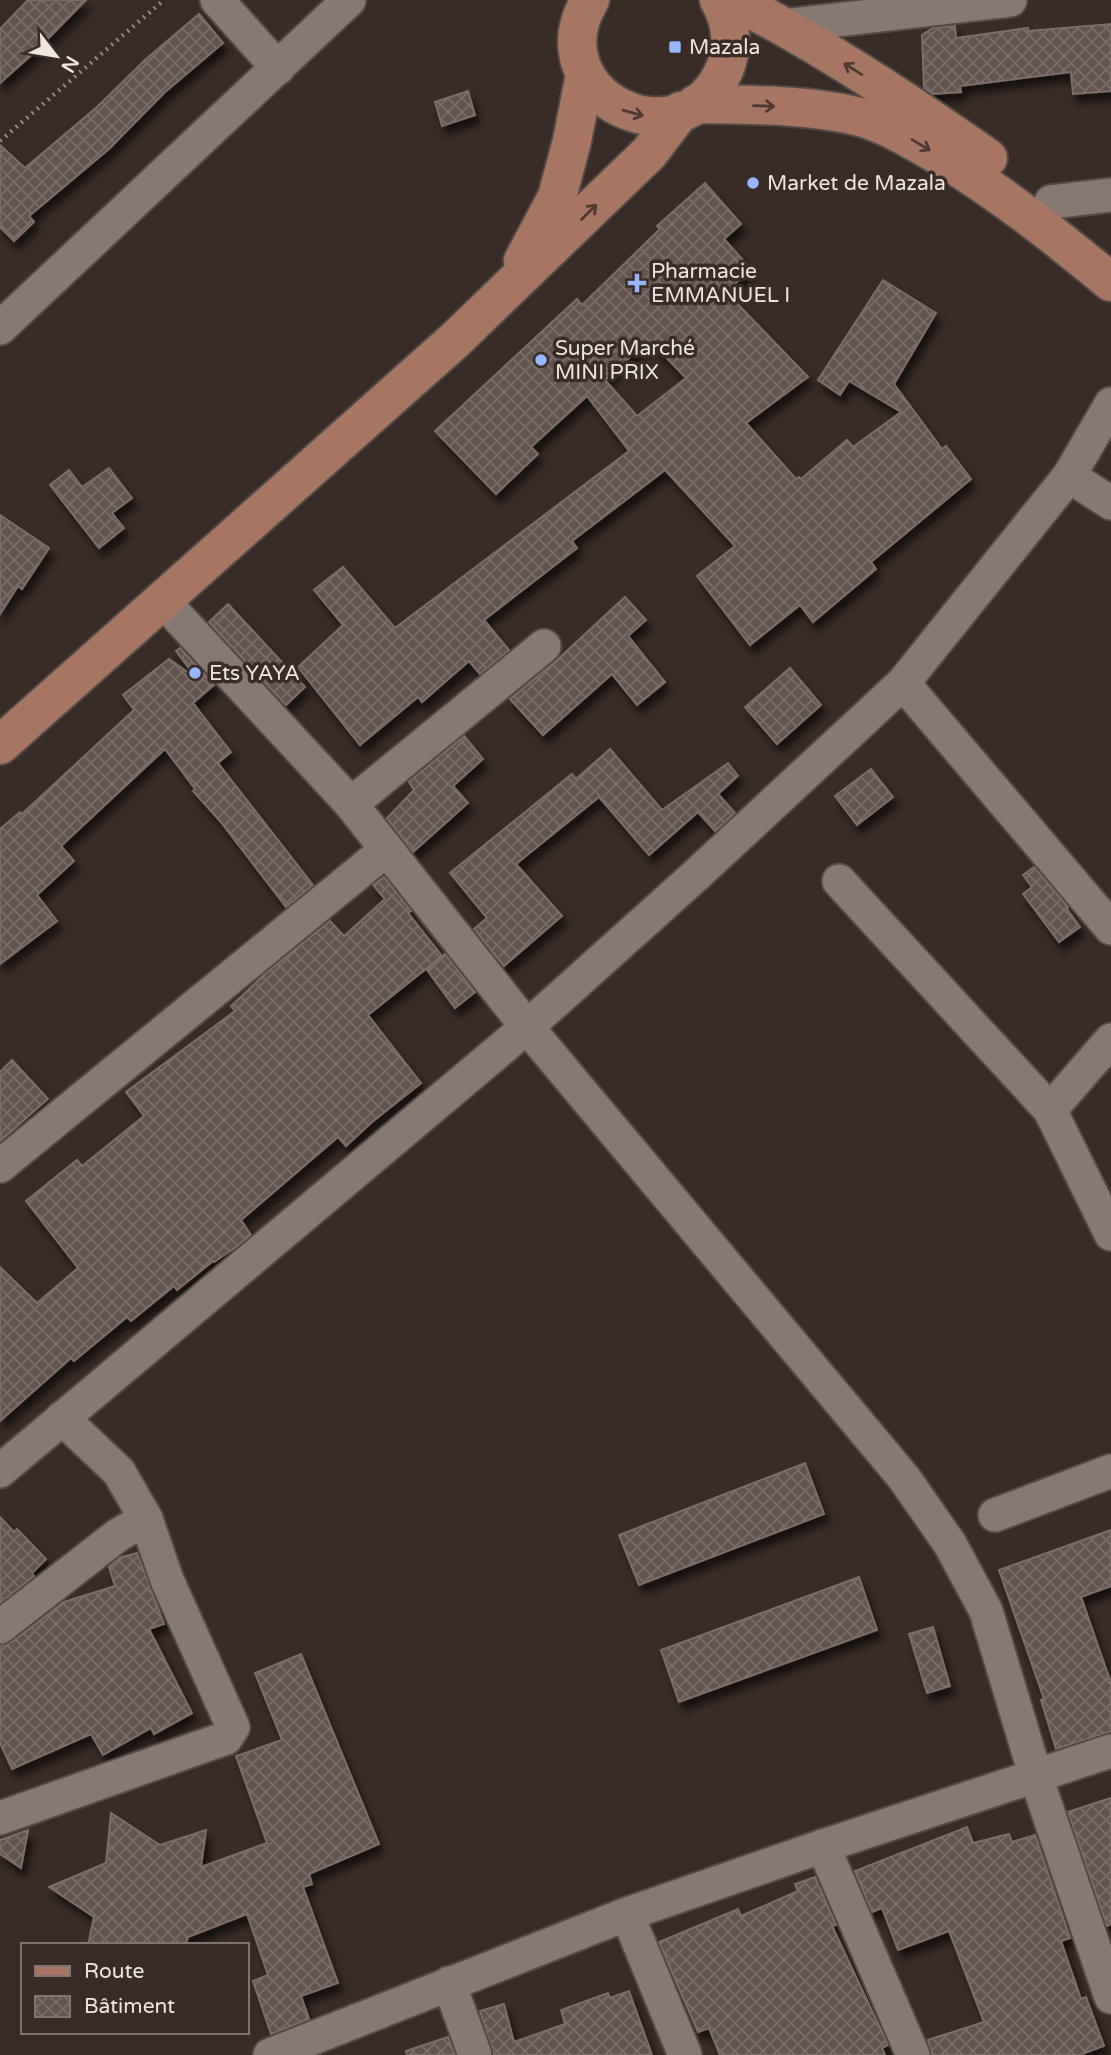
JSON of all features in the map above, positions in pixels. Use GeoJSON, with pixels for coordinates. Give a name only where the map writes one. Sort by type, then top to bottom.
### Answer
{"type":"FeatureCollection","features":[{"type":"Feature","properties":{"kind":"main road"},"geometry":{"type":"LineString","coordinates":[[0,745],[446,349],[649,153],[688,108],[715,86],[727,62],[730,49],[728,22],[719,0]]}},
{"type":"Feature","properties":{"kind":"main road"},"geometry":{"type":"LineString","coordinates":[[734,0],[784,26],[912,104],[1051,202],[1111,249]]}},
{"type":"Feature","properties":{"kind":"main road"},"geometry":{"type":"LineString","coordinates":[[581,11],[579,54],[585,74],[605,99],[634,114],[666,116],[688,108],[766,106],[825,110],[883,125],[975,177],[1039,222],[1111,282]]}},
{"type":"Feature","properties":{"kind":"main road"},"geometry":{"type":"LineString","coordinates":[[505,293],[557,197],[572,141],[585,74]]}},
{"type":"Feature","properties":{"kind":"street"},"geometry":{"type":"LineString","coordinates":[[217,0],[278,68]]}},
{"type":"Feature","properties":{"kind":"street"},"geometry":{"type":"LineString","coordinates":[[0,328],[349,0]]}},
{"type":"Feature","properties":{"kind":"street"},"geometry":{"type":"LineString","coordinates":[[784,26],[1010,0]]}},
{"type":"Feature","properties":{"kind":"street"},"geometry":{"type":"LineString","coordinates":[[1051,202],[1111,195]]}},
{"type":"Feature","properties":{"kind":"street"},"geometry":{"type":"LineString","coordinates":[[0,1471],[527,1027],[903,683],[1069,476],[1111,404]]}},
{"type":"Feature","properties":{"kind":"street"},"geometry":{"type":"LineString","coordinates":[[1069,476],[1111,503]]}},
{"type":"Feature","properties":{"kind":"street"},"geometry":{"type":"LineString","coordinates":[[164,602],[351,804],[527,1027],[904,1478],[950,1544],[986,1611],[1036,1777],[1111,1997]]}},
{"type":"Feature","properties":{"kind":"street"},"geometry":{"type":"LineString","coordinates":[[351,804],[544,646]]}},
{"type":"Feature","properties":{"kind":"street"},"geometry":{"type":"LineString","coordinates":[[903,683],[1111,928]]}},
{"type":"Feature","properties":{"kind":"street"},"geometry":{"type":"LineString","coordinates":[[0,1166],[386,850]]}},
{"type":"Feature","properties":{"kind":"street"},"geometry":{"type":"LineString","coordinates":[[839,881],[1050,1110],[1111,1234]]}},
{"type":"Feature","properties":{"kind":"street"},"geometry":{"type":"LineString","coordinates":[[1050,1110],[1111,1040]]}},
{"type":"Feature","properties":{"kind":"street"},"geometry":{"type":"LineString","coordinates":[[0,1818],[226,1738],[233,1727],[167,1580],[146,1519],[119,1472],[62,1418]]}},
{"type":"Feature","properties":{"kind":"street"},"geometry":{"type":"LineString","coordinates":[[995,1515],[1111,1471]]}},
{"type":"Feature","properties":{"kind":"street"},"geometry":{"type":"LineString","coordinates":[[0,1627],[118,1535],[146,1519]]}},
{"type":"Feature","properties":{"kind":"street"},"geometry":{"type":"LineString","coordinates":[[270,2055],[627,1914],[1111,1751]]}},
{"type":"Feature","properties":{"kind":"street"},"geometry":{"type":"LineString","coordinates":[[823,1846],[913,2055]]}},
{"type":"Feature","properties":{"kind":"street"},"geometry":{"type":"LineString","coordinates":[[627,1914],[685,2055]]}},
{"type":"Feature","properties":{"kind":"street"},"geometry":{"type":"LineString","coordinates":[[449,1983],[475,2055]]}},
{"type":"Feature","properties":{"kind":"path"},"geometry":{"type":"LineString","coordinates":[[0,141],[164,0]]}},
{"type":"Feature","properties":{"kind":"building"},"geometry":{"type":"Polygon","coordinates":[[[28,0],[86,0],[0,83],[0,29],[28,0]]]}},
{"type":"Feature","properties":{"kind":"building"},"geometry":{"type":"Polygon","coordinates":[[[199,14],[223,43],[164,93],[109,149],[29,216],[34,222],[14,241],[0,227],[0,145],[25,168],[199,14]]]}},
{"type":"Feature","properties":{"kind":"building"},"geometry":{"type":"Polygon","coordinates":[[[1111,24],[1111,91],[1073,94],[1071,72],[960,86],[961,92],[933,94],[924,88],[922,35],[933,28],[955,26],[956,38],[1028,28],[1028,31],[1111,24]]]}},
{"type":"Feature","properties":{"kind":"building"},"geometry":{"type":"Polygon","coordinates":[[[468,91],[475,115],[442,126],[435,102],[468,91]]]}},
{"type":"Feature","properties":{"kind":"building"},"geometry":{"type":"Polygon","coordinates":[[[705,183],[741,224],[724,239],[751,269],[726,292],[808,377],[746,423],[796,479],[801,479],[847,440],[853,447],[901,412],[849,381],[840,395],[818,380],[883,280],[936,313],[894,384],[942,449],[946,446],[971,479],[871,562],[876,569],[813,622],[800,605],[750,645],[697,576],[735,546],[665,470],[572,541],[577,548],[484,620],[509,650],[480,674],[469,661],[422,702],[418,697],[360,745],[298,667],[343,625],[314,590],[343,567],[395,628],[629,451],[587,396],[531,447],[538,454],[496,494],[435,431],[577,299],[582,305],[660,229],[657,226],[705,183]],[[649,340],[605,380],[637,416],[686,378],[649,340]]]}},
{"type":"Feature","properties":{"kind":"building"},"geometry":{"type":"Polygon","coordinates":[[[109,468],[132,498],[112,513],[124,528],[99,548],[50,485],[69,470],[82,487],[109,468]]]}},
{"type":"Feature","properties":{"kind":"building"},"geometry":{"type":"Polygon","coordinates":[[[0,515],[49,548],[22,589],[18,586],[0,614],[0,515]]]}},
{"type":"Feature","properties":{"kind":"building"},"geometry":{"type":"Polygon","coordinates":[[[625,597],[646,620],[628,636],[665,682],[637,705],[612,674],[543,735],[510,699],[625,597]]]}},
{"type":"Feature","properties":{"kind":"building"},"geometry":{"type":"Polygon","coordinates":[[[228,604],[305,687],[286,705],[209,622],[228,604]]]}},
{"type":"Feature","properties":{"kind":"building"},"geometry":{"type":"Polygon","coordinates":[[[180,648],[214,685],[193,703],[231,752],[218,763],[313,885],[286,907],[220,821],[193,791],[195,789],[165,749],[61,846],[74,861],[37,895],[57,921],[0,964],[0,829],[20,812],[22,814],[134,710],[123,695],[169,659],[196,678],[176,651],[180,648]]]}},
{"type":"Feature","properties":{"kind":"building"},"geometry":{"type":"Polygon","coordinates":[[[790,668],[821,705],[777,744],[745,707],[790,668]]]}},
{"type":"Feature","properties":{"kind":"building"},"geometry":{"type":"Polygon","coordinates":[[[464,736],[483,759],[453,786],[468,803],[413,852],[387,818],[414,790],[409,782],[464,736]]]}},
{"type":"Feature","properties":{"kind":"building"},"geometry":{"type":"Polygon","coordinates":[[[610,749],[662,810],[728,763],[738,776],[718,794],[735,813],[715,831],[698,812],[649,855],[599,797],[516,864],[562,916],[504,966],[474,929],[487,918],[450,873],[572,774],[576,779],[610,749]]]}},
{"type":"Feature","properties":{"kind":"building"},"geometry":{"type":"Polygon","coordinates":[[[871,769],[893,797],[857,825],[835,796],[871,769]]]}},
{"type":"Feature","properties":{"kind":"building"},"geometry":{"type":"Polygon","coordinates":[[[1034,867],[1068,907],[1080,927],[1059,942],[1023,894],[1032,887],[1023,875],[1034,867]]]}},
{"type":"Feature","properties":{"kind":"building"},"geometry":{"type":"Polygon","coordinates":[[[384,877],[442,956],[368,1015],[421,1083],[346,1146],[338,1137],[241,1220],[251,1235],[177,1290],[174,1286],[131,1321],[127,1317],[74,1361],[71,1358],[0,1421],[0,1267],[37,1303],[78,1268],[26,1201],[77,1160],[82,1166],[144,1116],[126,1092],[235,1011],[231,1006],[266,973],[330,921],[344,936],[385,899],[373,885],[384,877]]]}},
{"type":"Feature","properties":{"kind":"building"},"geometry":{"type":"Polygon","coordinates":[[[445,954],[475,992],[455,1008],[427,970],[445,954]]]}},
{"type":"Feature","properties":{"kind":"building"},"geometry":{"type":"Polygon","coordinates":[[[12,1060],[48,1099],[0,1141],[0,1072],[12,1060]]]}},
{"type":"Feature","properties":{"kind":"building"},"geometry":{"type":"Polygon","coordinates":[[[805,1463],[824,1514],[639,1585],[619,1535],[805,1463]]]}},
{"type":"Feature","properties":{"kind":"building"},"geometry":{"type":"Polygon","coordinates":[[[0,1517],[14,1532],[17,1529],[46,1559],[32,1573],[34,1576],[0,1603],[0,1517]]]}},
{"type":"Feature","properties":{"kind":"building"},"geometry":{"type":"Polygon","coordinates":[[[1111,1530],[1111,1586],[1081,1597],[1111,1683],[1111,1731],[1056,1749],[1041,1700],[1044,1699],[999,1570],[1111,1530]]]}},
{"type":"Feature","properties":{"kind":"building"},"geometry":{"type":"Polygon","coordinates":[[[137,1553],[164,1624],[149,1629],[192,1713],[154,1734],[151,1728],[103,1755],[91,1734],[12,1769],[0,1743],[0,1646],[12,1642],[64,1602],[115,1586],[109,1567],[119,1558],[137,1553]]]}},
{"type":"Feature","properties":{"kind":"building"},"geometry":{"type":"Polygon","coordinates":[[[859,1577],[877,1630],[679,1702],[661,1650],[859,1577]]]}},
{"type":"Feature","properties":{"kind":"building"},"geometry":{"type":"Polygon","coordinates":[[[933,1627],[950,1686],[927,1693],[909,1634],[933,1627]]]}},
{"type":"Feature","properties":{"kind":"building"},"geometry":{"type":"Polygon","coordinates":[[[301,1654],[379,1844],[309,1874],[312,1884],[303,1887],[338,1983],[301,1996],[309,2019],[271,2034],[253,1981],[268,1975],[247,1914],[188,1937],[186,1943],[88,1943],[94,1917],[49,1887],[106,1863],[111,1813],[160,1845],[206,1830],[201,1867],[267,1843],[236,1756],[282,1740],[255,1673],[301,1654]]]}},
{"type":"Feature","properties":{"kind":"building"},"geometry":{"type":"Polygon","coordinates":[[[1111,1798],[1111,1924],[1107,1926],[1068,1812],[1111,1798]]]}},
{"type":"Feature","properties":{"kind":"building"},"geometry":{"type":"Polygon","coordinates":[[[967,1827],[973,1843],[1009,1834],[1012,1842],[1035,1835],[1070,1938],[1061,1941],[1081,1999],[1086,1997],[1104,2046],[1079,2055],[932,2055],[928,2040],[984,2022],[949,1931],[898,1950],[882,1908],[872,1912],[855,1871],[967,1827]]]}},
{"type":"Feature","properties":{"kind":"building"},"geometry":{"type":"Polygon","coordinates":[[[28,1830],[21,1868],[0,1854],[0,1840],[28,1830]]]}},
{"type":"Feature","properties":{"kind":"building"},"geometry":{"type":"Polygon","coordinates":[[[815,1877],[836,1925],[832,1926],[888,2045],[882,2048],[885,2055],[720,2055],[709,2028],[698,2032],[659,1942],[738,1909],[741,1916],[798,1891],[795,1884],[815,1877]]]}},
{"type":"Feature","properties":{"kind":"building"},"geometry":{"type":"Polygon","coordinates":[[[629,1991],[652,2055],[494,2055],[480,2011],[504,2004],[514,2042],[565,2024],[561,2010],[608,1993],[610,1998],[629,1991]]]}},
{"type":"Feature","properties":{"kind":"building"},"geometry":{"type":"Polygon","coordinates":[[[448,2037],[455,2055],[407,2055],[406,2051],[448,2037]]]}},
{"type":"Feature","properties":{"kind":"place","name":"Mazala"},"geometry":{"type":"Point","coordinates":[675,47]}},
{"type":"Feature","properties":{"kind":"place","name":"Market de Mazala"},"geometry":{"type":"Point","coordinates":[753,183]}},
{"type":"Feature","properties":{"kind":"place","name":"Pharmacie EMMANUEL I"},"geometry":{"type":"Point","coordinates":[637,283]}},
{"type":"Feature","properties":{"kind":"place","name":"Super Marché MINI PRIX"},"geometry":{"type":"Point","coordinates":[541,360]}},
{"type":"Feature","properties":{"kind":"place","name":"Ets YAYA"},"geometry":{"type":"Point","coordinates":[195,673]}}]}
